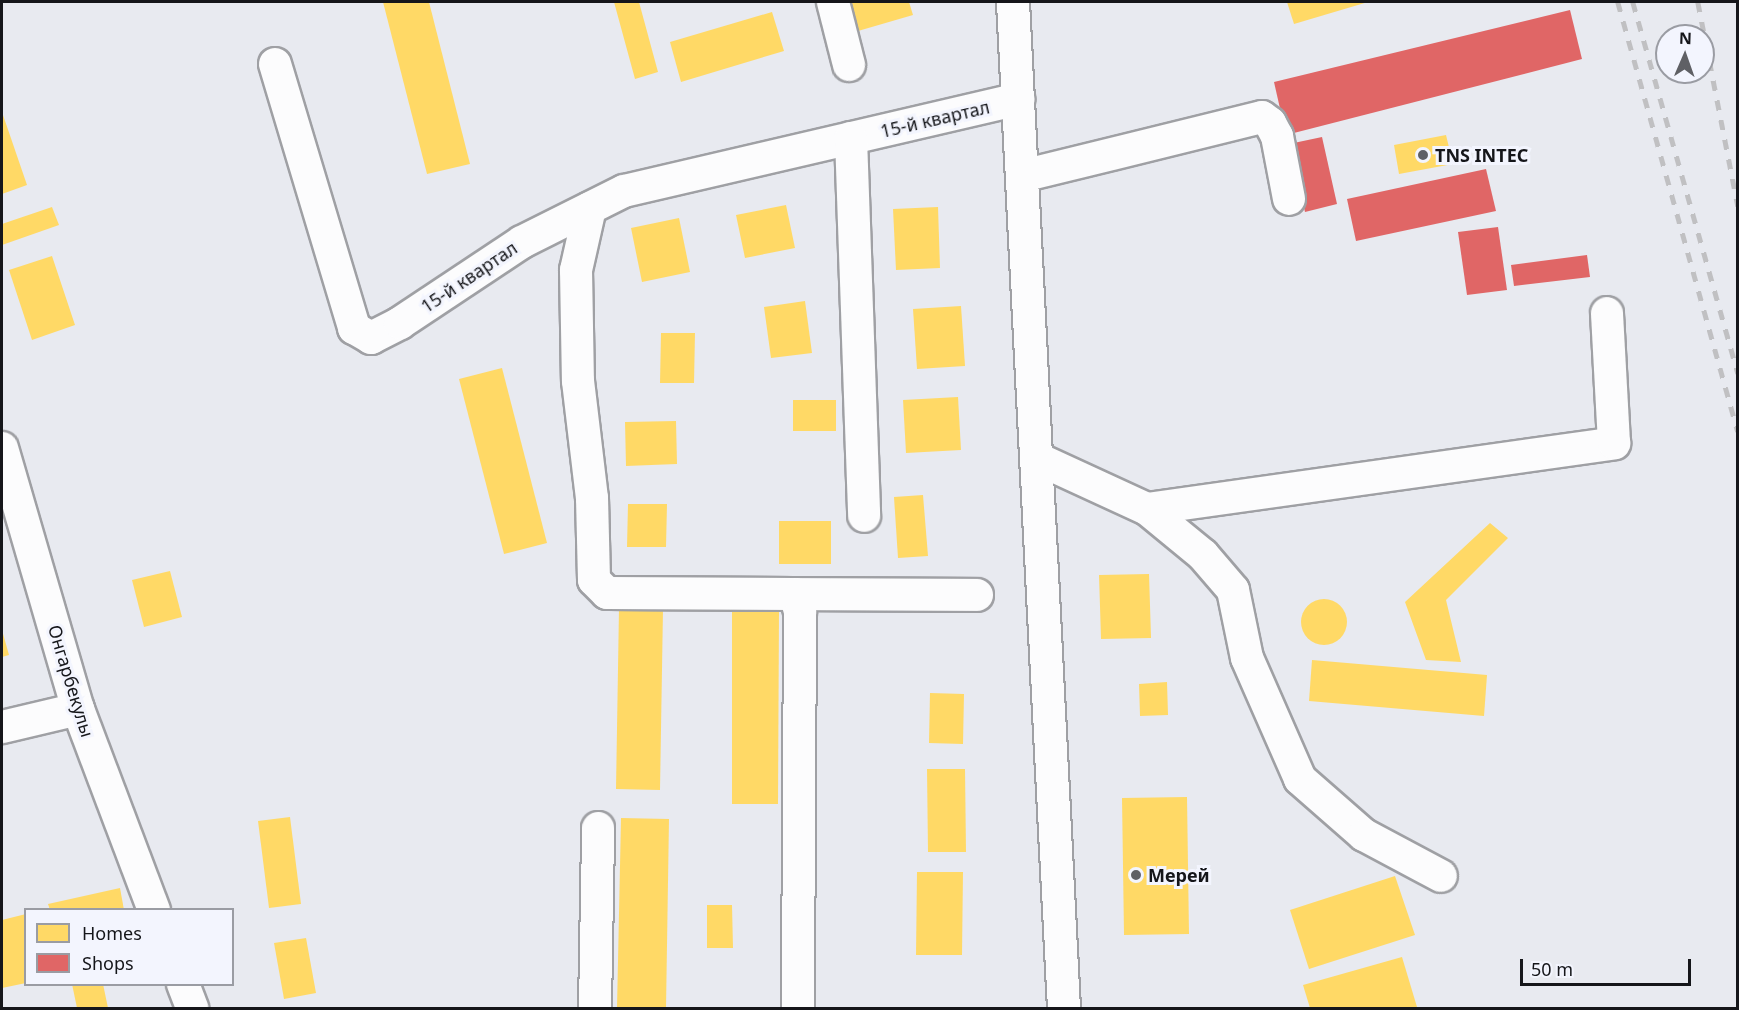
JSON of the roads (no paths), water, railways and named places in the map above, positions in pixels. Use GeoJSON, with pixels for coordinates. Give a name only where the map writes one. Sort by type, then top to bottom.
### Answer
{"type":"FeatureCollection","features":[{"type":"Feature","properties":{"kind":"street"},"geometry":{"type":"LineString","coordinates":[[832,2],[849,65]]}},
{"type":"Feature","properties":{"kind":"street"},"geometry":{"type":"LineString","coordinates":[[1013,2],[1064,1008]]}},
{"type":"Feature","properties":{"kind":"street","name":"15-й квартал"},"geometry":{"type":"LineString","coordinates":[[275,64],[354,328],[371,338],[400,323],[522,242],[624,191],[1018,99]]}},
{"type":"Feature","properties":{"kind":"street"},"geometry":{"type":"LineString","coordinates":[[1022,176],[1262,117],[1270,123],[1277,136],[1288,199]]}},
{"type":"Feature","properties":{"kind":"street"},"geometry":{"type":"LineString","coordinates":[[851,138],[864,516]]}},
{"type":"Feature","properties":{"kind":"street"},"geometry":{"type":"LineString","coordinates":[[590,208],[576,270],[578,381],[592,498],[594,580],[607,593],[977,595]]}},
{"type":"Feature","properties":{"kind":"street"},"geometry":{"type":"LineString","coordinates":[[1147,509],[1614,443],[1607,313]]}},
{"type":"Feature","properties":{"kind":"street","name":"Онгарбекулы"},"geometry":{"type":"LineString","coordinates":[[2,448],[78,709],[154,908]]}},
{"type":"Feature","properties":{"kind":"street"},"geometry":{"type":"LineString","coordinates":[[1036,458],[1147,509],[1203,555],[1233,590],[1247,658],[1300,778],[1364,835],[1442,876]]}},
{"type":"Feature","properties":{"kind":"street"},"geometry":{"type":"LineString","coordinates":[[795,594],[800,612],[798,1008]]}},
{"type":"Feature","properties":{"kind":"street"},"geometry":{"type":"LineString","coordinates":[[2,727],[78,709]]}},
{"type":"Feature","properties":{"kind":"street"},"geometry":{"type":"LineString","coordinates":[[595,1008],[598,828]]}},
{"type":"Feature","properties":{"kind":"street"},"geometry":{"type":"LineString","coordinates":[[184,986],[192,1008]]}},
{"type":"Feature","properties":{"kind":"railway"},"geometry":{"type":"LineString","coordinates":[[1618,2],[1738,432]]}},
{"type":"Feature","properties":{"kind":"railway"},"geometry":{"type":"LineString","coordinates":[[1633,2],[1738,373]]}},
{"type":"Feature","properties":{"kind":"railway"},"geometry":{"type":"LineString","coordinates":[[1698,2],[1738,206]]}},
{"type":"Feature","properties":{"kind":"place","name":"TNS INTEC"},"geometry":{"type":"Point","coordinates":[1423,155]}},
{"type":"Feature","properties":{"kind":"place","name":"Мерей"},"geometry":{"type":"Point","coordinates":[1136,875]}}]}
